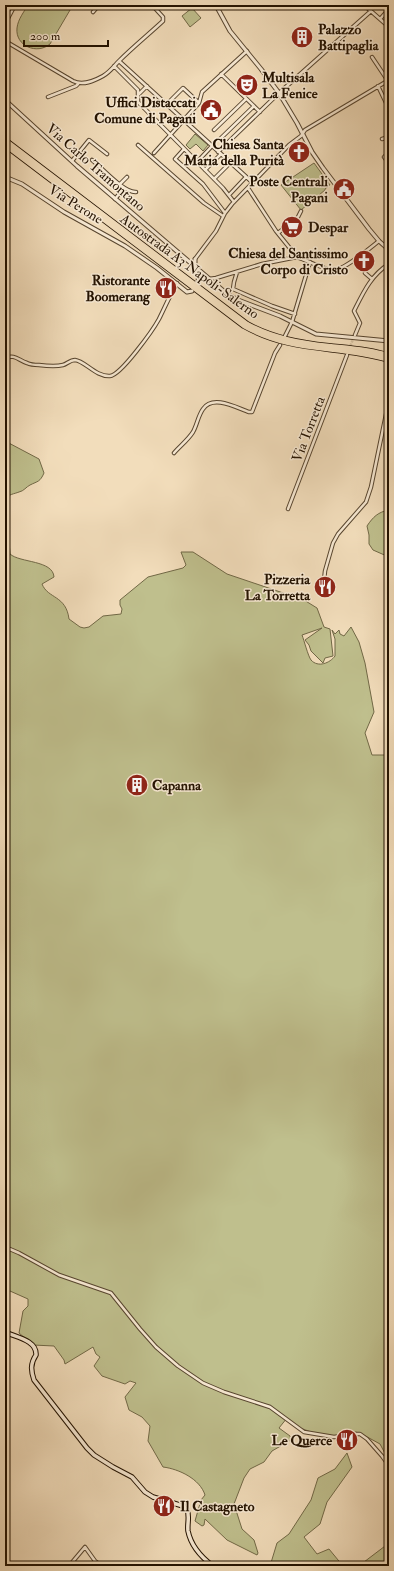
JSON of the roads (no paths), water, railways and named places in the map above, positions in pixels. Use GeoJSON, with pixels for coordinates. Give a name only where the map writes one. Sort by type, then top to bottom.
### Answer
{"type":"FeatureCollection","features":[{"type":"Feature","properties":{"kind":"highway","name":"Autostrada A3 Napoli-Salerno"},"geometry":{"type":"LineString","coordinates":[[5,140],[200,290],[247,324],[271,335],[295,342],[366,350],[386,357],[290,344],[263,336],[244,326],[5,145]]}},
{"type":"Feature","properties":{"kind":"main road"},"geometry":{"type":"LineString","coordinates":[[5,1332],[28,1342],[34,1347],[36,1355],[33,1360],[31,1372],[34,1380],[94,1455],[132,1477],[146,1492],[153,1497],[183,1506],[187,1509],[188,1531],[191,1539],[198,1554],[213,1566]]}},
{"type":"Feature","properties":{"kind":"street"},"geometry":{"type":"LineString","coordinates":[[5,24],[15,5]]}},
{"type":"Feature","properties":{"kind":"street"},"geometry":{"type":"LineString","coordinates":[[93,12],[99,5]]}},
{"type":"Feature","properties":{"kind":"street"},"geometry":{"type":"LineString","coordinates":[[5,41],[73,81],[87,83],[101,77],[164,21],[163,17],[152,5]]}},
{"type":"Feature","properties":{"kind":"street"},"geometry":{"type":"LineString","coordinates":[[214,5],[218,9],[230,31],[279,93],[312,152],[323,168],[379,241],[389,250]]}},
{"type":"Feature","properties":{"kind":"street"},"geometry":{"type":"LineString","coordinates":[[218,9],[222,5]]}},
{"type":"Feature","properties":{"kind":"street"},"geometry":{"type":"LineString","coordinates":[[364,5],[389,27]]}},
{"type":"Feature","properties":{"kind":"street"},"geometry":{"type":"LineString","coordinates":[[380,19],[389,9]]}},
{"type":"Feature","properties":{"kind":"street"},"geometry":{"type":"LineString","coordinates":[[205,170],[219,153],[279,93],[370,11]]}},
{"type":"Feature","properties":{"kind":"street"},"geometry":{"type":"LineString","coordinates":[[154,153],[199,103],[202,92],[247,51]]}},
{"type":"Feature","properties":{"kind":"street"},"geometry":{"type":"LineString","coordinates":[[191,264],[216,231],[223,216],[234,202],[289,145],[299,138],[305,130],[388,80],[372,57]]}},
{"type":"Feature","properties":{"kind":"street"},"geometry":{"type":"LineString","coordinates":[[119,61],[253,183]]}},
{"type":"Feature","properties":{"kind":"street"},"geometry":{"type":"LineString","coordinates":[[114,66],[134,85],[139,94],[138,102],[214,179],[234,202]]}},
{"type":"Feature","properties":{"kind":"street"},"geometry":{"type":"LineString","coordinates":[[221,74],[260,112]]}},
{"type":"Feature","properties":{"kind":"street"},"geometry":{"type":"LineString","coordinates":[[48,97],[76,86],[79,83]]}},
{"type":"Feature","properties":{"kind":"street"},"geometry":{"type":"LineString","coordinates":[[139,94],[147,86]]}},
{"type":"Feature","properties":{"kind":"street"},"geometry":{"type":"LineString","coordinates":[[378,86],[389,109]]}},
{"type":"Feature","properties":{"kind":"street"},"geometry":{"type":"LineString","coordinates":[[167,104],[183,88],[199,103]]}},
{"type":"Feature","properties":{"kind":"street"},"geometry":{"type":"LineString","coordinates":[[214,130],[246,99]]}},
{"type":"Feature","properties":{"kind":"street","name":"Via Carlo Tramontano"},"geometry":{"type":"LineString","coordinates":[[5,100],[115,199],[209,279],[238,300],[292,322],[316,334],[389,341]]}},
{"type":"Feature","properties":{"kind":"street"},"geometry":{"type":"LineString","coordinates":[[221,138],[254,106]]}},
{"type":"Feature","properties":{"kind":"street"},"geometry":{"type":"LineString","coordinates":[[382,139],[389,137]]}},
{"type":"Feature","properties":{"kind":"street"},"geometry":{"type":"LineString","coordinates":[[72,161],[89,140],[107,154]]}},
{"type":"Feature","properties":{"kind":"street"},"geometry":{"type":"LineString","coordinates":[[138,145],[204,203],[223,216]]}},
{"type":"Feature","properties":{"kind":"street"},"geometry":{"type":"LineString","coordinates":[[197,162],[212,146]]}},
{"type":"Feature","properties":{"kind":"street"},"geometry":{"type":"LineString","coordinates":[[184,149],[175,158],[203,184],[225,213]]}},
{"type":"Feature","properties":{"kind":"street"},"geometry":{"type":"LineString","coordinates":[[389,152],[384,157],[389,164]]}},
{"type":"Feature","properties":{"kind":"street"},"geometry":{"type":"LineString","coordinates":[[92,160],[124,188],[131,192],[136,192]]}},
{"type":"Feature","properties":{"kind":"street"},"geometry":{"type":"LineString","coordinates":[[214,179],[230,163]]}},
{"type":"Feature","properties":{"kind":"street","name":"Via Perone"},"geometry":{"type":"LineString","coordinates":[[5,177],[22,184],[64,212],[125,246],[157,268],[187,292],[192,290]]}},
{"type":"Feature","properties":{"kind":"street"},"geometry":{"type":"LineString","coordinates":[[120,184],[127,177]]}},
{"type":"Feature","properties":{"kind":"street"},"geometry":{"type":"LineString","coordinates":[[229,195],[246,177]]}},
{"type":"Feature","properties":{"kind":"street"},"geometry":{"type":"LineString","coordinates":[[115,199],[124,188]]}},
{"type":"Feature","properties":{"kind":"street"},"geometry":{"type":"LineString","coordinates":[[248,188],[276,231],[297,258]]}},
{"type":"Feature","properties":{"kind":"street"},"geometry":{"type":"LineString","coordinates":[[276,231],[298,217],[301,211]]}},
{"type":"Feature","properties":{"kind":"street"},"geometry":{"type":"LineString","coordinates":[[209,279],[276,261],[297,258],[331,270],[337,270],[349,264],[379,241]]}},
{"type":"Feature","properties":{"kind":"street"},"geometry":{"type":"LineString","coordinates":[[186,259],[195,259]]}},
{"type":"Feature","properties":{"kind":"street"},"geometry":{"type":"LineString","coordinates":[[195,259],[195,264],[199,273],[197,283],[204,274]]}},
{"type":"Feature","properties":{"kind":"street"},"geometry":{"type":"LineString","coordinates":[[285,336],[295,314],[310,262]]}},
{"type":"Feature","properties":{"kind":"street"},"geometry":{"type":"LineString","coordinates":[[355,335],[360,323],[354,311],[372,279],[379,271],[389,264]]}},
{"type":"Feature","properties":{"kind":"street"},"geometry":{"type":"LineString","coordinates":[[237,272],[233,288],[272,306],[295,314]]}},
{"type":"Feature","properties":{"kind":"street"},"geometry":{"type":"LineString","coordinates":[[365,273],[372,279]]}},
{"type":"Feature","properties":{"kind":"street"},"geometry":{"type":"LineString","coordinates":[[5,358],[10,356],[16,357],[28,364],[53,366],[76,360],[100,374],[107,376],[114,375],[119,372],[133,355],[159,320],[177,283]]}},
{"type":"Feature","properties":{"kind":"street"},"geometry":{"type":"LineString","coordinates":[[174,453],[190,436],[203,408],[209,403],[214,402],[226,404],[252,412],[280,344]]}},
{"type":"Feature","properties":{"kind":"street","name":"Via Torretta"},"geometry":{"type":"LineString","coordinates":[[288,509],[346,355]]}},
{"type":"Feature","properties":{"kind":"street"},"geometry":{"type":"LineString","coordinates":[[323,591],[325,571],[338,534],[366,502],[371,487],[389,400]]}},
{"type":"Feature","properties":{"kind":"street"},"geometry":{"type":"LineString","coordinates":[[5,1247],[59,1275],[111,1293],[156,1347],[178,1366],[203,1383],[270,1407],[304,1432],[334,1437],[360,1434],[367,1439],[382,1456],[387,1463],[389,1470]]}},
{"type":"Feature","properties":{"kind":"street"},"geometry":{"type":"LineString","coordinates":[[69,1566],[85,1547],[95,1561],[102,1566]]}},
{"type":"Feature","properties":{"kind":"street"},"geometry":{"type":"LineString","coordinates":[[5,1564],[15,1566]]}},
{"type":"Feature","properties":{"kind":"tunnel"},"geometry":{"type":"LineString","coordinates":[[349,349],[354,337]]}},
{"type":"Feature","properties":{"kind":"place","name":"Palazzo Battipaglia"},"geometry":{"type":"Point","coordinates":[302,37]}},
{"type":"Feature","properties":{"kind":"place","name":"Multisala La Fenice"},"geometry":{"type":"Point","coordinates":[247,85]}},
{"type":"Feature","properties":{"kind":"place","name":"Uffici Distaccati Comune di Pagani"},"geometry":{"type":"Point","coordinates":[211,110]}},
{"type":"Feature","properties":{"kind":"place","name":"Chiesa Santa Maria della Purità"},"geometry":{"type":"Point","coordinates":[299,152]}},
{"type":"Feature","properties":{"kind":"place","name":"Poste Centrali Pagani"},"geometry":{"type":"Point","coordinates":[344,189]}},
{"type":"Feature","properties":{"kind":"place","name":"Despar"},"geometry":{"type":"Point","coordinates":[292,227]}},
{"type":"Feature","properties":{"kind":"place","name":"Chiesa del Santissimo Corpo di Cristo"},"geometry":{"type":"Point","coordinates":[364,261]}},
{"type":"Feature","properties":{"kind":"place","name":"Ristorante Boomerang"},"geometry":{"type":"Point","coordinates":[166,288]}},
{"type":"Feature","properties":{"kind":"place","name":"Pizzeria La Torretta"},"geometry":{"type":"Point","coordinates":[325,587]}},
{"type":"Feature","properties":{"kind":"place","name":"Capanna"},"geometry":{"type":"Point","coordinates":[137,785]}},
{"type":"Feature","properties":{"kind":"place","name":"Le Querce"},"geometry":{"type":"Point","coordinates":[347,1440]}},
{"type":"Feature","properties":{"kind":"place","name":"Il Castagneto"},"geometry":{"type":"Point","coordinates":[164,1506]}}]}
